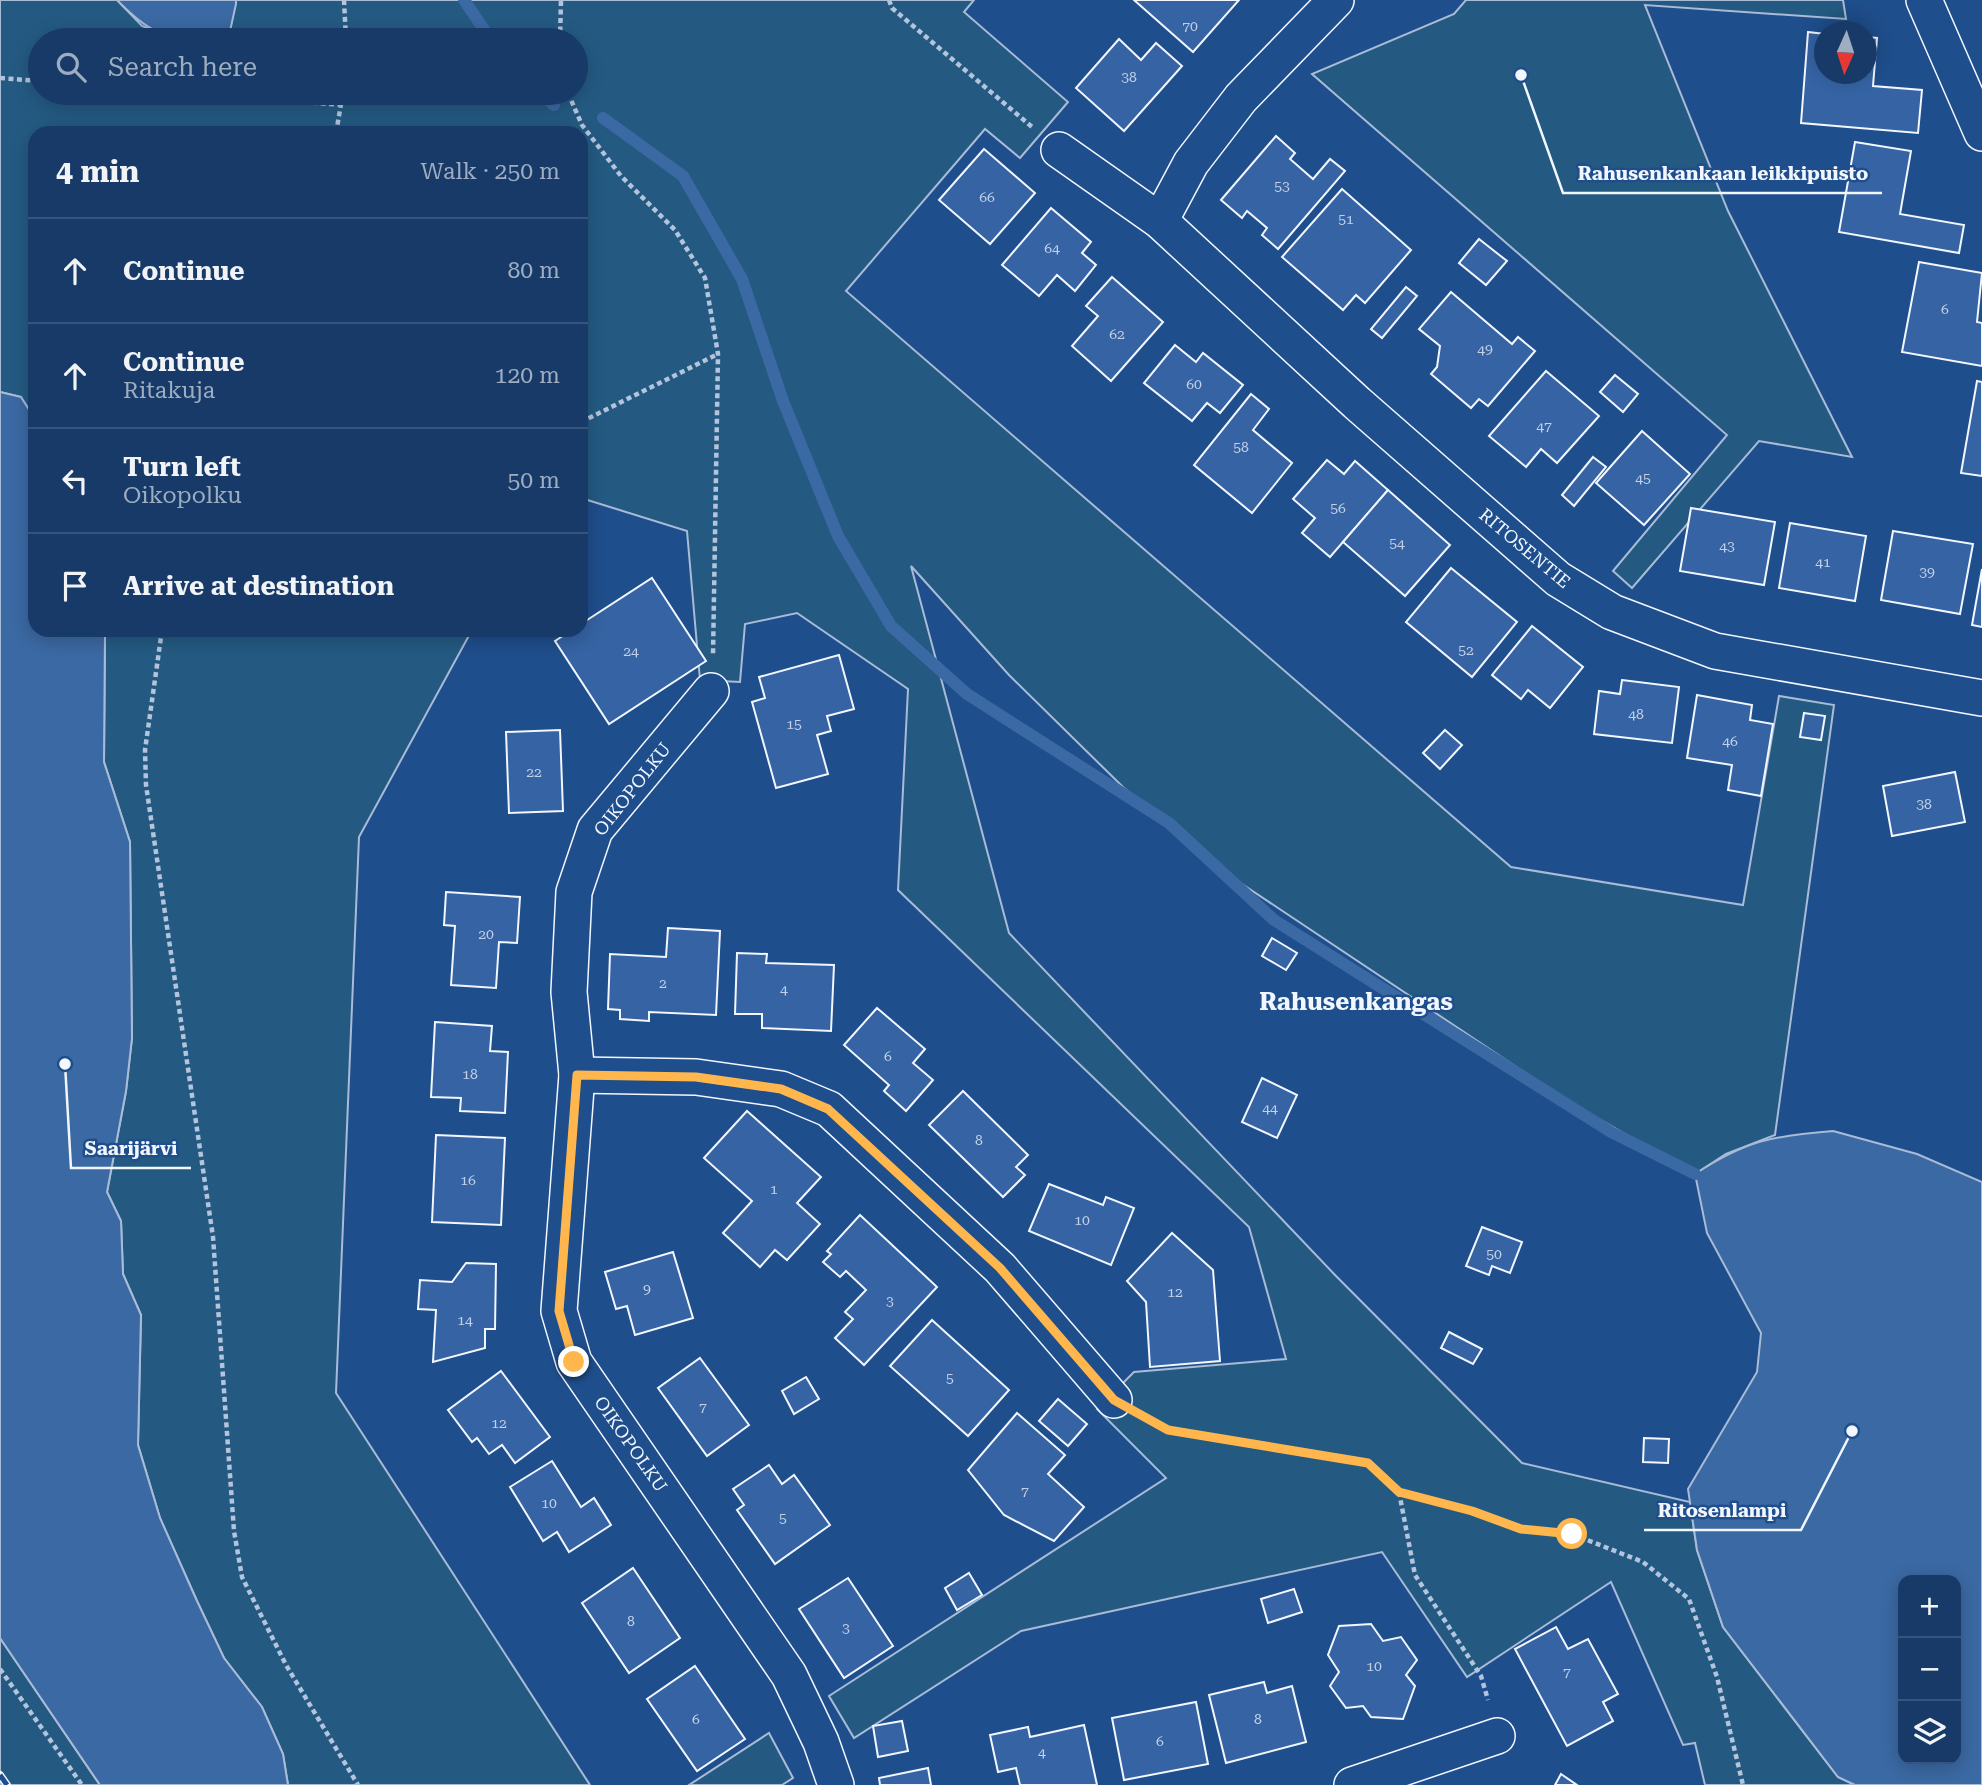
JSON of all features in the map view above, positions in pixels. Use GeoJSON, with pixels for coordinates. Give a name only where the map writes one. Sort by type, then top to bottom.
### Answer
{"type":"FeatureCollection","features":[{"type":"Feature","properties":{"kind":"street"},"geometry":{"type":"LineString","coordinates":[[1160,221],[1191,163],[1241,98],[1336,0]]}},
{"type":"Feature","properties":{"kind":"street"},"geometry":{"type":"LineString","coordinates":[[1924,0],[1982,133]]}},
{"type":"Feature","properties":{"kind":"street","name":"RITOSENTIE"},"geometry":{"type":"LineString","coordinates":[[1059,150],[1160,221],[1357,403],[1558,579],[1612,612],[1715,651],[1982,698]]}},
{"type":"Feature","properties":{"kind":"street","name":"OIKOPOLKU"},"geometry":{"type":"LineString","coordinates":[[711,691],[595,830],[574,892],[569,992],[577,1075],[559,1311],[574,1362],[789,1675],[821,1742],[836,1785]]}},
{"type":"Feature","properties":{"kind":"street"},"geometry":{"type":"LineString","coordinates":[[577,1075],[696,1077],[781,1089],[828,1109],[1000,1268],[1114,1400]]}},
{"type":"Feature","properties":{"kind":"street"},"geometry":{"type":"LineString","coordinates":[[1352,1785],[1497,1736]]}},
{"type":"Feature","properties":{"kind":"path"},"geometry":{"type":"LineString","coordinates":[[344,0],[345,28]]}},
{"type":"Feature","properties":{"kind":"path"},"geometry":{"type":"LineString","coordinates":[[560,28],[561,0]]}},
{"type":"Feature","properties":{"kind":"path"},"geometry":{"type":"LineString","coordinates":[[889,0],[892,8],[1059,150]]}},
{"type":"Feature","properties":{"kind":"path"},"geometry":{"type":"LineString","coordinates":[[0,78],[28,80]]}},
{"type":"Feature","properties":{"kind":"path"},"geometry":{"type":"LineString","coordinates":[[338,126],[343,105]]}},
{"type":"Feature","properties":{"kind":"path"},"geometry":{"type":"LineString","coordinates":[[573,105],[583,126]]}},
{"type":"Feature","properties":{"kind":"path"},"geometry":{"type":"LineString","coordinates":[[588,133],[621,176],[675,230],[705,278],[718,354],[716,574],[711,691]]}},
{"type":"Feature","properties":{"kind":"path"},"geometry":{"type":"LineString","coordinates":[[588,419],[718,354]]}},
{"type":"Feature","properties":{"kind":"path"},"geometry":{"type":"LineString","coordinates":[[163,637],[145,750],[146,785],[213,1237],[234,1531],[242,1577],[286,1665],[358,1785]]}},
{"type":"Feature","properties":{"kind":"path"},"geometry":{"type":"LineString","coordinates":[[1114,1400],[1168,1430],[1368,1463],[1399,1492],[1472,1511],[1521,1529],[1572,1534],[1643,1562],[1689,1599],[1717,1676],[1743,1785]]}},
{"type":"Feature","properties":{"kind":"path"},"geometry":{"type":"LineString","coordinates":[[1399,1492],[1415,1575],[1481,1676],[1497,1736]]}},
{"type":"Feature","properties":{"kind":"path"},"geometry":{"type":"LineString","coordinates":[[0,1669],[82,1785]]}},
{"type":"Feature","properties":{"kind":"shaded area"},"geometry":{"type":"Polygon","coordinates":[[[0,0],[117,0],[147,28],[28,28],[28,105],[588,105],[588,28],[230,28],[236,0],[974,0],[964,12],[1068,102],[1020,158],[985,129],[846,291],[1511,867],[1743,905],[1779,696],[1834,705],[1775,1135],[1726,1154],[1695,1174],[1566,1100],[1242,884],[1124,788],[1009,675],[911,566],[1009,933],[1336,1276],[1522,1463],[1690,1502],[1697,1550],[1723,1627],[1838,1777],[1855,1785],[1705,1785],[1695,1743],[1683,1745],[1611,1582],[1467,1677],[1382,1552],[1021,1631],[854,1738],[829,1696],[1166,1478],[1097,1409],[1134,1372],[1286,1359],[1249,1227],[898,890],[908,689],[797,613],[745,624],[740,682],[700,680],[687,531],[588,500],[588,126],[28,126],[28,409],[20,397],[0,392],[0,0]]]}},
{"type":"Feature","properties":{"kind":"shaded area"},"geometry":{"type":"Polygon","coordinates":[[[117,0],[236,0],[231,28],[150,28],[117,0]]]}},
{"type":"Feature","properties":{"kind":"shaded area"},"geometry":{"type":"Polygon","coordinates":[[[1466,0],[1843,0],[1846,19],[1645,5],[1728,211],[1852,457],[1759,441],[1632,588],[1613,571],[1727,435],[1312,74],[1454,14],[1466,0]]]}},
{"type":"Feature","properties":{"kind":"shaded area"},"geometry":{"type":"Polygon","coordinates":[[[0,392],[21,397],[28,408],[28,637],[105,637],[104,762],[130,842],[132,1038],[126,1091],[107,1192],[121,1221],[123,1274],[141,1315],[138,1445],[160,1518],[224,1658],[262,1707],[283,1754],[288,1785],[100,1785],[0,1638],[0,392]]]}},
{"type":"Feature","properties":{"kind":"shaded area"},"geometry":{"type":"Polygon","coordinates":[[[105,637],[468,637],[359,837],[336,1393],[590,1785],[288,1785],[283,1754],[262,1707],[224,1658],[160,1518],[138,1445],[141,1315],[123,1274],[121,1221],[107,1192],[126,1091],[132,1038],[130,842],[104,762],[105,637]]]}},
{"type":"Feature","properties":{"kind":"shaded area"},"geometry":{"type":"Polygon","coordinates":[[[1833,1131],[1917,1154],[1982,1182],[1982,1785],[1855,1785],[1838,1777],[1723,1627],[1697,1550],[1688,1489],[1757,1372],[1761,1333],[1707,1233],[1695,1174],[1745,1147],[1776,1138],[1833,1131]]]}},
{"type":"Feature","properties":{"kind":"shaded area"},"geometry":{"type":"Polygon","coordinates":[[[0,1638],[91,1772],[100,1785],[0,1785],[0,1638]]]}},
{"type":"Feature","properties":{"kind":"shaded area"},"geometry":{"type":"Polygon","coordinates":[[[769,1733],[793,1778],[782,1785],[689,1785],[769,1733]]]}},
{"type":"Feature","properties":{"kind":"building"},"geometry":{"type":"Polygon","coordinates":[[[1134,0],[1239,0],[1193,52],[1134,0]]]}},
{"type":"Feature","properties":{"kind":"building"},"geometry":{"type":"Polygon","coordinates":[[[1808,32],[1814,33],[1814,84],[1873,84],[1922,90],[1918,133],[1801,123],[1808,32]]]}},
{"type":"Feature","properties":{"kind":"building"},"geometry":{"type":"Polygon","coordinates":[[[1119,39],[1141,60],[1156,43],[1182,66],[1124,131],[1076,88],[1119,39]]]}},
{"type":"Feature","properties":{"kind":"building"},"geometry":{"type":"Polygon","coordinates":[[[1276,136],[1295,153],[1290,159],[1313,179],[1330,159],[1345,171],[1278,249],[1262,235],[1267,228],[1247,211],[1242,218],[1221,200],[1276,136]]]}},
{"type":"Feature","properties":{"kind":"building"},"geometry":{"type":"Polygon","coordinates":[[[1855,142],[1911,151],[1900,214],[1964,225],[1959,253],[1839,232],[1855,142]]]}},
{"type":"Feature","properties":{"kind":"building"},"geometry":{"type":"Polygon","coordinates":[[[984,149],[1035,193],[990,244],[939,200],[984,149]]]}},
{"type":"Feature","properties":{"kind":"building"},"geometry":{"type":"Polygon","coordinates":[[[1342,189],[1411,250],[1365,303],[1356,295],[1343,310],[1282,257],[1342,189]]]}},
{"type":"Feature","properties":{"kind":"building"},"geometry":{"type":"Polygon","coordinates":[[[1051,208],[1091,242],[1082,253],[1096,265],[1075,291],[1057,275],[1039,296],[1002,265],[1051,208]]]}},
{"type":"Feature","properties":{"kind":"building"},"geometry":{"type":"Polygon","coordinates":[[[1479,239],[1507,261],[1486,285],[1459,263],[1479,239]]]}},
{"type":"Feature","properties":{"kind":"building"},"geometry":{"type":"Polygon","coordinates":[[[1919,262],[1982,273],[1977,322],[1982,323],[1982,366],[1902,352],[1919,262]]]}},
{"type":"Feature","properties":{"kind":"building"},"geometry":{"type":"Polygon","coordinates":[[[1112,277],[1163,322],[1111,381],[1072,346],[1098,316],[1086,306],[1112,277]]]}},
{"type":"Feature","properties":{"kind":"building"},"geometry":{"type":"Polygon","coordinates":[[[1406,287],[1417,296],[1382,338],[1371,329],[1406,287]]]}},
{"type":"Feature","properties":{"kind":"building"},"geometry":{"type":"Polygon","coordinates":[[[1451,292],[1512,344],[1518,337],[1535,351],[1488,406],[1479,399],[1471,408],[1431,374],[1437,367],[1440,346],[1419,329],[1451,292]]]}},
{"type":"Feature","properties":{"kind":"building"},"geometry":{"type":"Polygon","coordinates":[[[1175,345],[1196,362],[1203,353],[1243,385],[1220,413],[1207,403],[1192,421],[1144,383],[1175,345]]]}},
{"type":"Feature","properties":{"kind":"building"},"geometry":{"type":"Polygon","coordinates":[[[1546,371],[1599,416],[1557,463],[1541,449],[1526,467],[1489,436],[1546,371]]]}},
{"type":"Feature","properties":{"kind":"building"},"geometry":{"type":"Polygon","coordinates":[[[1615,375],[1638,394],[1623,412],[1600,392],[1615,375]]]}},
{"type":"Feature","properties":{"kind":"building"},"geometry":{"type":"Polygon","coordinates":[[[1977,381],[1982,382],[1982,476],[1961,473],[1977,381]]]}},
{"type":"Feature","properties":{"kind":"building"},"geometry":{"type":"Polygon","coordinates":[[[1251,394],[1269,409],[1253,430],[1292,463],[1252,513],[1194,465],[1251,394]]]}},
{"type":"Feature","properties":{"kind":"building"},"geometry":{"type":"Polygon","coordinates":[[[1642,431],[1690,474],[1644,525],[1596,483],[1642,431]]]}},
{"type":"Feature","properties":{"kind":"building"},"geometry":{"type":"Polygon","coordinates":[[[1593,457],[1606,467],[1574,506],[1562,495],[1593,457]]]}},
{"type":"Feature","properties":{"kind":"building"},"geometry":{"type":"Polygon","coordinates":[[[1327,460],[1344,474],[1355,461],[1388,490],[1330,557],[1302,533],[1315,518],[1293,499],[1327,460]]]}},
{"type":"Feature","properties":{"kind":"building"},"geometry":{"type":"Polygon","coordinates":[[[1388,490],[1450,545],[1405,596],[1343,542],[1388,490]]]}},
{"type":"Feature","properties":{"kind":"building"},"geometry":{"type":"Polygon","coordinates":[[[1691,508],[1775,522],[1764,585],[1680,571],[1691,508]]]}},
{"type":"Feature","properties":{"kind":"building"},"geometry":{"type":"Polygon","coordinates":[[[1790,523],[1866,536],[1855,601],[1779,588],[1790,523]]]}},
{"type":"Feature","properties":{"kind":"building"},"geometry":{"type":"Polygon","coordinates":[[[1893,531],[1973,544],[1960,614],[1881,600],[1893,531]]]}},
{"type":"Feature","properties":{"kind":"building"},"geometry":{"type":"Polygon","coordinates":[[[1451,568],[1517,622],[1472,677],[1406,622],[1451,568]]]}},
{"type":"Feature","properties":{"kind":"building"},"geometry":{"type":"Polygon","coordinates":[[[1982,569],[1982,627],[1972,625],[1982,569]]]}},
{"type":"Feature","properties":{"kind":"building"},"geometry":{"type":"Polygon","coordinates":[[[652,578],[706,661],[609,724],[555,641],[561,637],[588,637],[588,619],[652,578]]]}},
{"type":"Feature","properties":{"kind":"building"},"geometry":{"type":"Polygon","coordinates":[[[1532,626],[1583,667],[1550,708],[1528,690],[1521,699],[1492,675],[1532,626]]]}},
{"type":"Feature","properties":{"kind":"building"},"geometry":{"type":"Polygon","coordinates":[[[839,655],[854,709],[827,716],[831,731],[817,735],[828,774],[776,788],[752,702],[765,698],[759,677],[839,655]]]}},
{"type":"Feature","properties":{"kind":"building"},"geometry":{"type":"Polygon","coordinates":[[[1622,680],[1679,687],[1672,743],[1594,734],[1599,691],[1620,694],[1622,680]]]}},
{"type":"Feature","properties":{"kind":"building"},"geometry":{"type":"Polygon","coordinates":[[[1697,695],[1752,705],[1750,720],[1773,724],[1761,796],[1728,790],[1732,765],[1687,758],[1697,695]]]}},
{"type":"Feature","properties":{"kind":"building"},"geometry":{"type":"Polygon","coordinates":[[[1804,713],[1825,716],[1821,740],[1800,737],[1804,713]]]}},
{"type":"Feature","properties":{"kind":"building"},"geometry":{"type":"Polygon","coordinates":[[[560,730],[563,811],[509,813],[506,732],[560,730]]]}},
{"type":"Feature","properties":{"kind":"building"},"geometry":{"type":"Polygon","coordinates":[[[1445,730],[1462,745],[1440,769],[1423,753],[1445,730]]]}},
{"type":"Feature","properties":{"kind":"building"},"geometry":{"type":"Polygon","coordinates":[[[1955,772],[1965,822],[1892,836],[1883,786],[1955,772]]]}},
{"type":"Feature","properties":{"kind":"building"},"geometry":{"type":"Polygon","coordinates":[[[446,892],[520,897],[517,943],[499,942],[496,988],[451,985],[455,926],[444,925],[446,892]]]}},
{"type":"Feature","properties":{"kind":"building"},"geometry":{"type":"Polygon","coordinates":[[[668,928],[720,931],[716,1015],[649,1012],[649,1021],[620,1019],[620,1010],[608,1009],[610,954],[666,957],[668,928]]]}},
{"type":"Feature","properties":{"kind":"building"},"geometry":{"type":"Polygon","coordinates":[[[1272,938],[1297,953],[1286,970],[1262,956],[1272,938]]]}},
{"type":"Feature","properties":{"kind":"building"},"geometry":{"type":"Polygon","coordinates":[[[737,953],[767,954],[766,963],[834,965],[831,1031],[762,1028],[762,1014],[735,1014],[737,953]]]}},
{"type":"Feature","properties":{"kind":"building"},"geometry":{"type":"Polygon","coordinates":[[[877,1008],[925,1049],[913,1063],[933,1080],[906,1111],[884,1091],[889,1085],[844,1045],[877,1008]]]}},
{"type":"Feature","properties":{"kind":"building"},"geometry":{"type":"Polygon","coordinates":[[[435,1022],[492,1026],[490,1051],[508,1052],[505,1113],[460,1111],[461,1098],[431,1097],[435,1022]]]}},
{"type":"Feature","properties":{"kind":"building"},"geometry":{"type":"Polygon","coordinates":[[[1262,1078],[1297,1095],[1277,1138],[1242,1122],[1262,1078]]]}},
{"type":"Feature","properties":{"kind":"building"},"geometry":{"type":"Polygon","coordinates":[[[963,1091],[1028,1155],[1016,1167],[1025,1175],[1003,1197],[929,1125],[963,1091]]]}},
{"type":"Feature","properties":{"kind":"building"},"geometry":{"type":"Polygon","coordinates":[[[747,1111],[821,1177],[797,1203],[820,1224],[787,1260],[775,1250],[760,1267],[723,1233],[752,1201],[704,1158],[747,1111]]]}},
{"type":"Feature","properties":{"kind":"building"},"geometry":{"type":"Polygon","coordinates":[[[436,1135],[505,1138],[501,1225],[432,1222],[436,1135]]]}},
{"type":"Feature","properties":{"kind":"building"},"geometry":{"type":"Polygon","coordinates":[[[1049,1184],[1103,1205],[1106,1197],[1134,1208],[1111,1265],[1029,1231],[1049,1184]]]}},
{"type":"Feature","properties":{"kind":"building"},"geometry":{"type":"Polygon","coordinates":[[[860,1215],[937,1287],[864,1365],[835,1338],[853,1319],[845,1312],[866,1290],[846,1271],[840,1277],[823,1262],[831,1254],[827,1251],[860,1215]]]}},
{"type":"Feature","properties":{"kind":"building"},"geometry":{"type":"Polygon","coordinates":[[[1482,1227],[1522,1242],[1510,1273],[1492,1266],[1489,1275],[1466,1266],[1482,1227]]]}},
{"type":"Feature","properties":{"kind":"building"},"geometry":{"type":"Polygon","coordinates":[[[1172,1233],[1213,1270],[1220,1361],[1150,1367],[1146,1302],[1127,1281],[1172,1233]]]}},
{"type":"Feature","properties":{"kind":"building"},"geometry":{"type":"Polygon","coordinates":[[[673,1252],[693,1318],[635,1335],[627,1306],[616,1309],[605,1272],[673,1252]]]}},
{"type":"Feature","properties":{"kind":"building"},"geometry":{"type":"Polygon","coordinates":[[[466,1263],[496,1264],[495,1329],[485,1329],[485,1348],[433,1362],[436,1310],[418,1309],[420,1280],[452,1282],[466,1263]]]}},
{"type":"Feature","properties":{"kind":"building"},"geometry":{"type":"Polygon","coordinates":[[[932,1320],[1009,1390],[968,1436],[890,1366],[932,1320]]]}},
{"type":"Feature","properties":{"kind":"building"},"geometry":{"type":"Polygon","coordinates":[[[1449,1332],[1482,1349],[1473,1364],[1441,1348],[1449,1332]]]}},
{"type":"Feature","properties":{"kind":"building"},"geometry":{"type":"Polygon","coordinates":[[[700,1358],[749,1425],[707,1456],[658,1388],[700,1358]]]}},
{"type":"Feature","properties":{"kind":"building"},"geometry":{"type":"Polygon","coordinates":[[[501,1371],[550,1437],[515,1463],[502,1445],[489,1454],[477,1438],[472,1442],[448,1410],[501,1371]]]}},
{"type":"Feature","properties":{"kind":"building"},"geometry":{"type":"Polygon","coordinates":[[[806,1377],[819,1399],[794,1414],[782,1391],[806,1377]]]}},
{"type":"Feature","properties":{"kind":"building"},"geometry":{"type":"Polygon","coordinates":[[[1058,1399],[1087,1424],[1068,1446],[1039,1421],[1058,1399]]]}},
{"type":"Feature","properties":{"kind":"building"},"geometry":{"type":"Polygon","coordinates":[[[1017,1413],[1065,1455],[1048,1474],[1084,1507],[1054,1541],[1004,1515],[968,1470],[1017,1413]]]}},
{"type":"Feature","properties":{"kind":"building"},"geometry":{"type":"Polygon","coordinates":[[[1644,1438],[1669,1439],[1668,1463],[1643,1462],[1644,1438]]]}},
{"type":"Feature","properties":{"kind":"building"},"geometry":{"type":"Polygon","coordinates":[[[552,1461],[581,1507],[594,1498],[611,1525],[569,1552],[557,1532],[543,1541],[510,1487],[552,1461]]]}},
{"type":"Feature","properties":{"kind":"building"},"geometry":{"type":"Polygon","coordinates":[[[769,1465],[782,1484],[794,1475],[830,1525],[775,1564],[737,1510],[744,1505],[733,1489],[769,1465]]]}},
{"type":"Feature","properties":{"kind":"building"},"geometry":{"type":"Polygon","coordinates":[[[633,1568],[680,1638],[629,1673],[582,1603],[633,1568]]]}},
{"type":"Feature","properties":{"kind":"building"},"geometry":{"type":"Polygon","coordinates":[[[969,1573],[982,1595],[957,1610],[945,1588],[969,1573]]]}},
{"type":"Feature","properties":{"kind":"building"},"geometry":{"type":"Polygon","coordinates":[[[848,1578],[893,1646],[844,1678],[799,1609],[848,1578]]]}},
{"type":"Feature","properties":{"kind":"building"},"geometry":{"type":"Polygon","coordinates":[[[1294,1589],[1302,1612],[1268,1623],[1261,1599],[1294,1589]]]}},
{"type":"Feature","properties":{"kind":"building"},"geometry":{"type":"Polygon","coordinates":[[[1371,1624],[1383,1641],[1401,1637],[1417,1660],[1406,1675],[1415,1686],[1403,1719],[1371,1717],[1363,1706],[1346,1708],[1330,1686],[1339,1672],[1328,1655],[1339,1626],[1371,1624]]]}},
{"type":"Feature","properties":{"kind":"building"},"geometry":{"type":"Polygon","coordinates":[[[1556,1627],[1568,1649],[1588,1639],[1618,1694],[1603,1702],[1613,1721],[1567,1746],[1515,1649],[1556,1627]]]}},
{"type":"Feature","properties":{"kind":"building"},"geometry":{"type":"Polygon","coordinates":[[[695,1666],[745,1739],[697,1771],[647,1699],[695,1666]]]}},
{"type":"Feature","properties":{"kind":"building"},"geometry":{"type":"Polygon","coordinates":[[[1264,1682],[1267,1693],[1292,1686],[1306,1742],[1226,1763],[1209,1695],[1264,1682]]]}},
{"type":"Feature","properties":{"kind":"building"},"geometry":{"type":"Polygon","coordinates":[[[1196,1702],[1208,1764],[1124,1780],[1112,1718],[1196,1702]]]}},
{"type":"Feature","properties":{"kind":"building"},"geometry":{"type":"Polygon","coordinates":[[[902,1721],[908,1751],[878,1757],[873,1726],[902,1721]]]}},
{"type":"Feature","properties":{"kind":"building"},"geometry":{"type":"Polygon","coordinates":[[[1084,1725],[1097,1785],[1020,1785],[1016,1768],[998,1772],[990,1735],[1028,1727],[1030,1737],[1084,1725]]]}},
{"type":"Feature","properties":{"kind":"building"},"geometry":{"type":"Polygon","coordinates":[[[928,1768],[931,1785],[880,1785],[879,1778],[928,1768]]]}},
{"type":"Feature","properties":{"kind":"building"},"geometry":{"type":"Polygon","coordinates":[[[1561,1774],[1577,1785],[1555,1785],[1561,1774]]]}},
{"type":"Feature","properties":{"kind":"waterway"},"geometry":{"type":"LineString","coordinates":[[464,0],[483,28]]}},
{"type":"Feature","properties":{"kind":"waterway"},"geometry":{"type":"LineString","coordinates":[[603,118],[683,176],[742,279],[783,401],[838,536],[891,626],[967,694],[1169,823],[1274,920],[1611,1132],[1695,1174]]}},
{"type":"Feature","properties":{"kind":"railway"},"geometry":{"type":"LineString","coordinates":[[0,1775],[7,1785]]}},
{"type":"Feature","properties":{"kind":"place","name":"Rahusenkankaan leikkipuisto"},"geometry":{"type":"Point","coordinates":[1521,75]}},
{"type":"Feature","properties":{"kind":"place","name":"Saarijärvi"},"geometry":{"type":"Point","coordinates":[65,1064]}},
{"type":"Feature","properties":{"kind":"place","name":"Ritosenlampi"},"geometry":{"type":"Point","coordinates":[1852,1431]}},
{"type":"Feature","properties":{"kind":"district","name":"Rahusenkangas"},"geometry":{"type":"Point","coordinates":[1356,1002]}},
{"type":"Feature","properties":{"kind":"route"},"geometry":{"type":"LineString","coordinates":[[574,1362],[559,1311],[577,1075],[696,1077],[781,1089],[828,1109],[1000,1268],[1114,1400],[1168,1430],[1368,1463],[1399,1492],[1472,1511],[1521,1529],[1572,1534]]}}]}
